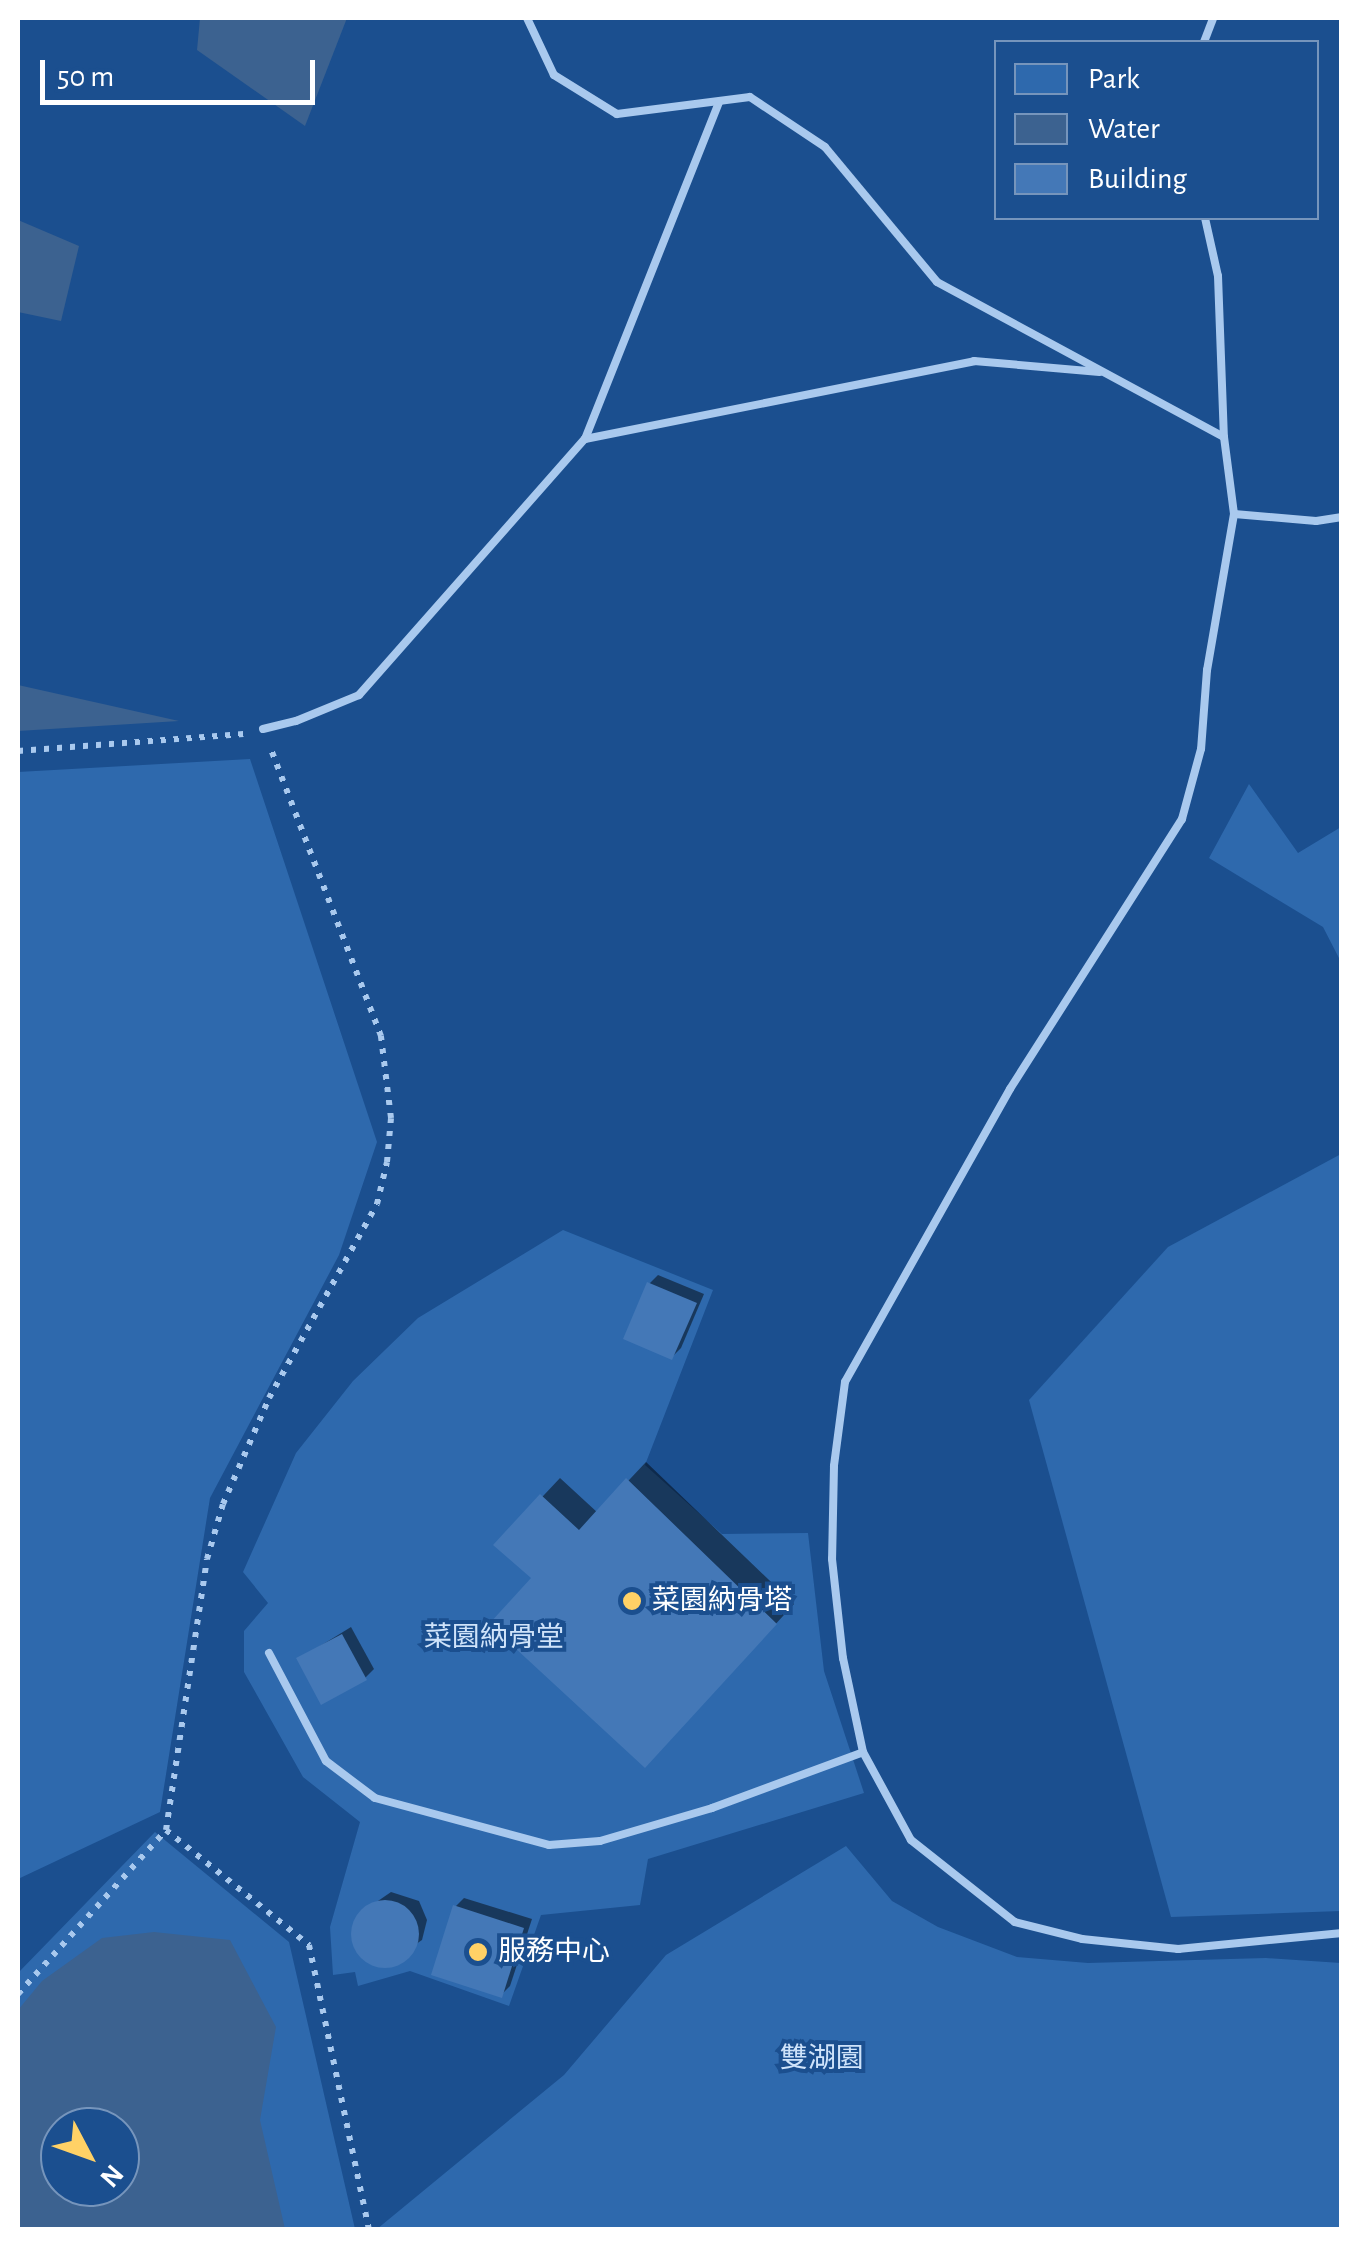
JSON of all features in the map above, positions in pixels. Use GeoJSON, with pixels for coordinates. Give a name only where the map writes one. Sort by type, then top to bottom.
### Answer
{"type":"FeatureCollection","features":[{"type":"Feature","properties":{"kind":"lane"},"geometry":{"type":"LineString","coordinates":[[527,18],[554,74],[618,114],[750,97],[825,147],[937,282],[1224,437]]}},
{"type":"Feature","properties":{"kind":"lane"},"geometry":{"type":"LineString","coordinates":[[264,728],[296,721],[358,695],[585,439],[719,102]]}},
{"type":"Feature","properties":{"kind":"lane"},"geometry":{"type":"LineString","coordinates":[[1205,220],[1218,276],[1224,437],[1234,514],[1208,670],[1201,749],[1182,819],[1010,1089],[845,1382],[834,1466],[832,1559],[844,1658],[863,1752],[911,1840],[1016,1922],[1082,1939],[1178,1950],[1342,1933]]}},
{"type":"Feature","properties":{"kind":"lane"},"geometry":{"type":"LineString","coordinates":[[585,439],[974,361],[1105,372]]}},
{"type":"Feature","properties":{"kind":"lane"},"geometry":{"type":"LineString","coordinates":[[1234,514],[1316,521],[1342,517]]}},
{"type":"Feature","properties":{"kind":"lane"},"geometry":{"type":"LineString","coordinates":[[269,1653],[326,1762],[375,1798],[550,1845],[600,1841],[712,1808],[863,1752]]}},
{"type":"Feature","properties":{"kind":"path"},"geometry":{"type":"LineString","coordinates":[[18,751],[264,728],[382,1036],[391,1118],[388,1162],[377,1204],[269,1398],[223,1504],[202,1592],[166,1830],[18,1994]]}},
{"type":"Feature","properties":{"kind":"path"},"geometry":{"type":"LineString","coordinates":[[166,1830],[308,1945],[369,2230]]}},
{"type":"Feature","properties":{"kind":"green space"},"geometry":{"type":"Polygon","coordinates":[[[250,759],[377,1142],[339,1255],[210,1498],[160,1812],[18,1879],[18,772],[250,759]]]}},
{"type":"Feature","properties":{"kind":"green space"},"geometry":{"type":"Polygon","coordinates":[[[1249,784],[1298,853],[1341,827],[1341,962],[1323,927],[1209,858],[1249,784]]]}},
{"type":"Feature","properties":{"kind":"green space"},"geometry":{"type":"Polygon","coordinates":[[[1341,1154],[1341,1911],[1171,1917],[1029,1400],[1168,1247],[1341,1154]]]}},
{"type":"Feature","properties":{"kind":"green space","name":"菜園納骨堂"},"geometry":{"type":"Polygon","coordinates":[[[563,1230],[713,1290],[645,1465],[722,1534],[808,1533],[824,1671],[864,1793],[648,1859],[640,1905],[541,1915],[509,2006],[410,1971],[358,1986],[355,1972],[333,1975],[330,1927],[360,1822],[303,1777],[244,1672],[244,1631],[268,1603],[243,1572],[296,1453],[353,1381],[418,1318],[563,1230]]]}},
{"type":"Feature","properties":{"kind":"green space"},"geometry":{"type":"Polygon","coordinates":[[[155,1832],[289,1942],[355,2229],[18,2229],[18,1973],[155,1832]]]}},
{"type":"Feature","properties":{"kind":"green space","name":"雙湖園"},"geometry":{"type":"Polygon","coordinates":[[[846,1846],[892,1901],[938,1927],[1017,1957],[1088,1963],[1266,1958],[1341,1963],[1341,2229],[377,2229],[564,2075],[666,1955],[846,1846]]]}},
{"type":"Feature","properties":{"kind":"water"},"geometry":{"type":"Polygon","coordinates":[[[200,18],[347,18],[305,126],[197,50],[200,18]]]}},
{"type":"Feature","properties":{"kind":"water"},"geometry":{"type":"Polygon","coordinates":[[[18,220],[79,246],[61,321],[18,312],[18,220]]]}},
{"type":"Feature","properties":{"kind":"water"},"geometry":{"type":"Polygon","coordinates":[[[18,685],[179,721],[18,731],[18,685]]]}},
{"type":"Feature","properties":{"kind":"water"},"geometry":{"type":"Polygon","coordinates":[[[154,1932],[230,1940],[276,2027],[260,2120],[285,2229],[18,2229],[18,2010],[42,1981],[102,1938],[154,1932]]]}},
{"type":"Feature","properties":{"kind":"building"},"geometry":{"type":"Polygon","coordinates":[[[647,1282],[697,1303],[672,1360],[623,1339],[647,1282]]]}},
{"type":"Feature","properties":{"kind":"building","name":"菜園納骨塔"},"geometry":{"type":"Polygon","coordinates":[[[626,1478],[777,1624],[645,1768],[489,1624],[531,1578],[493,1545],[540,1494],[579,1530],[626,1478]]]}},
{"type":"Feature","properties":{"kind":"building"},"geometry":{"type":"Polygon","coordinates":[[[342,1634],[367,1680],[321,1705],[296,1658],[342,1634]]]}},
{"type":"Feature","properties":{"kind":"building"},"geometry":{"type":"Polygon","coordinates":[[[385,1900],[409,1910],[419,1934],[409,1958],[385,1968],[361,1958],[351,1934],[361,1910],[385,1900]]]}},
{"type":"Feature","properties":{"kind":"building","name":"服務中心"},"geometry":{"type":"Polygon","coordinates":[[[453,1905],[524,1928],[502,1998],[431,1975],[453,1905]]]}},
{"type":"Feature","properties":{"kind":"place","name":"菜園納骨塔"},"geometry":{"type":"Point","coordinates":[632,1601]}},
{"type":"Feature","properties":{"kind":"place","name":"服務中心"},"geometry":{"type":"Point","coordinates":[478,1952]}}]}
